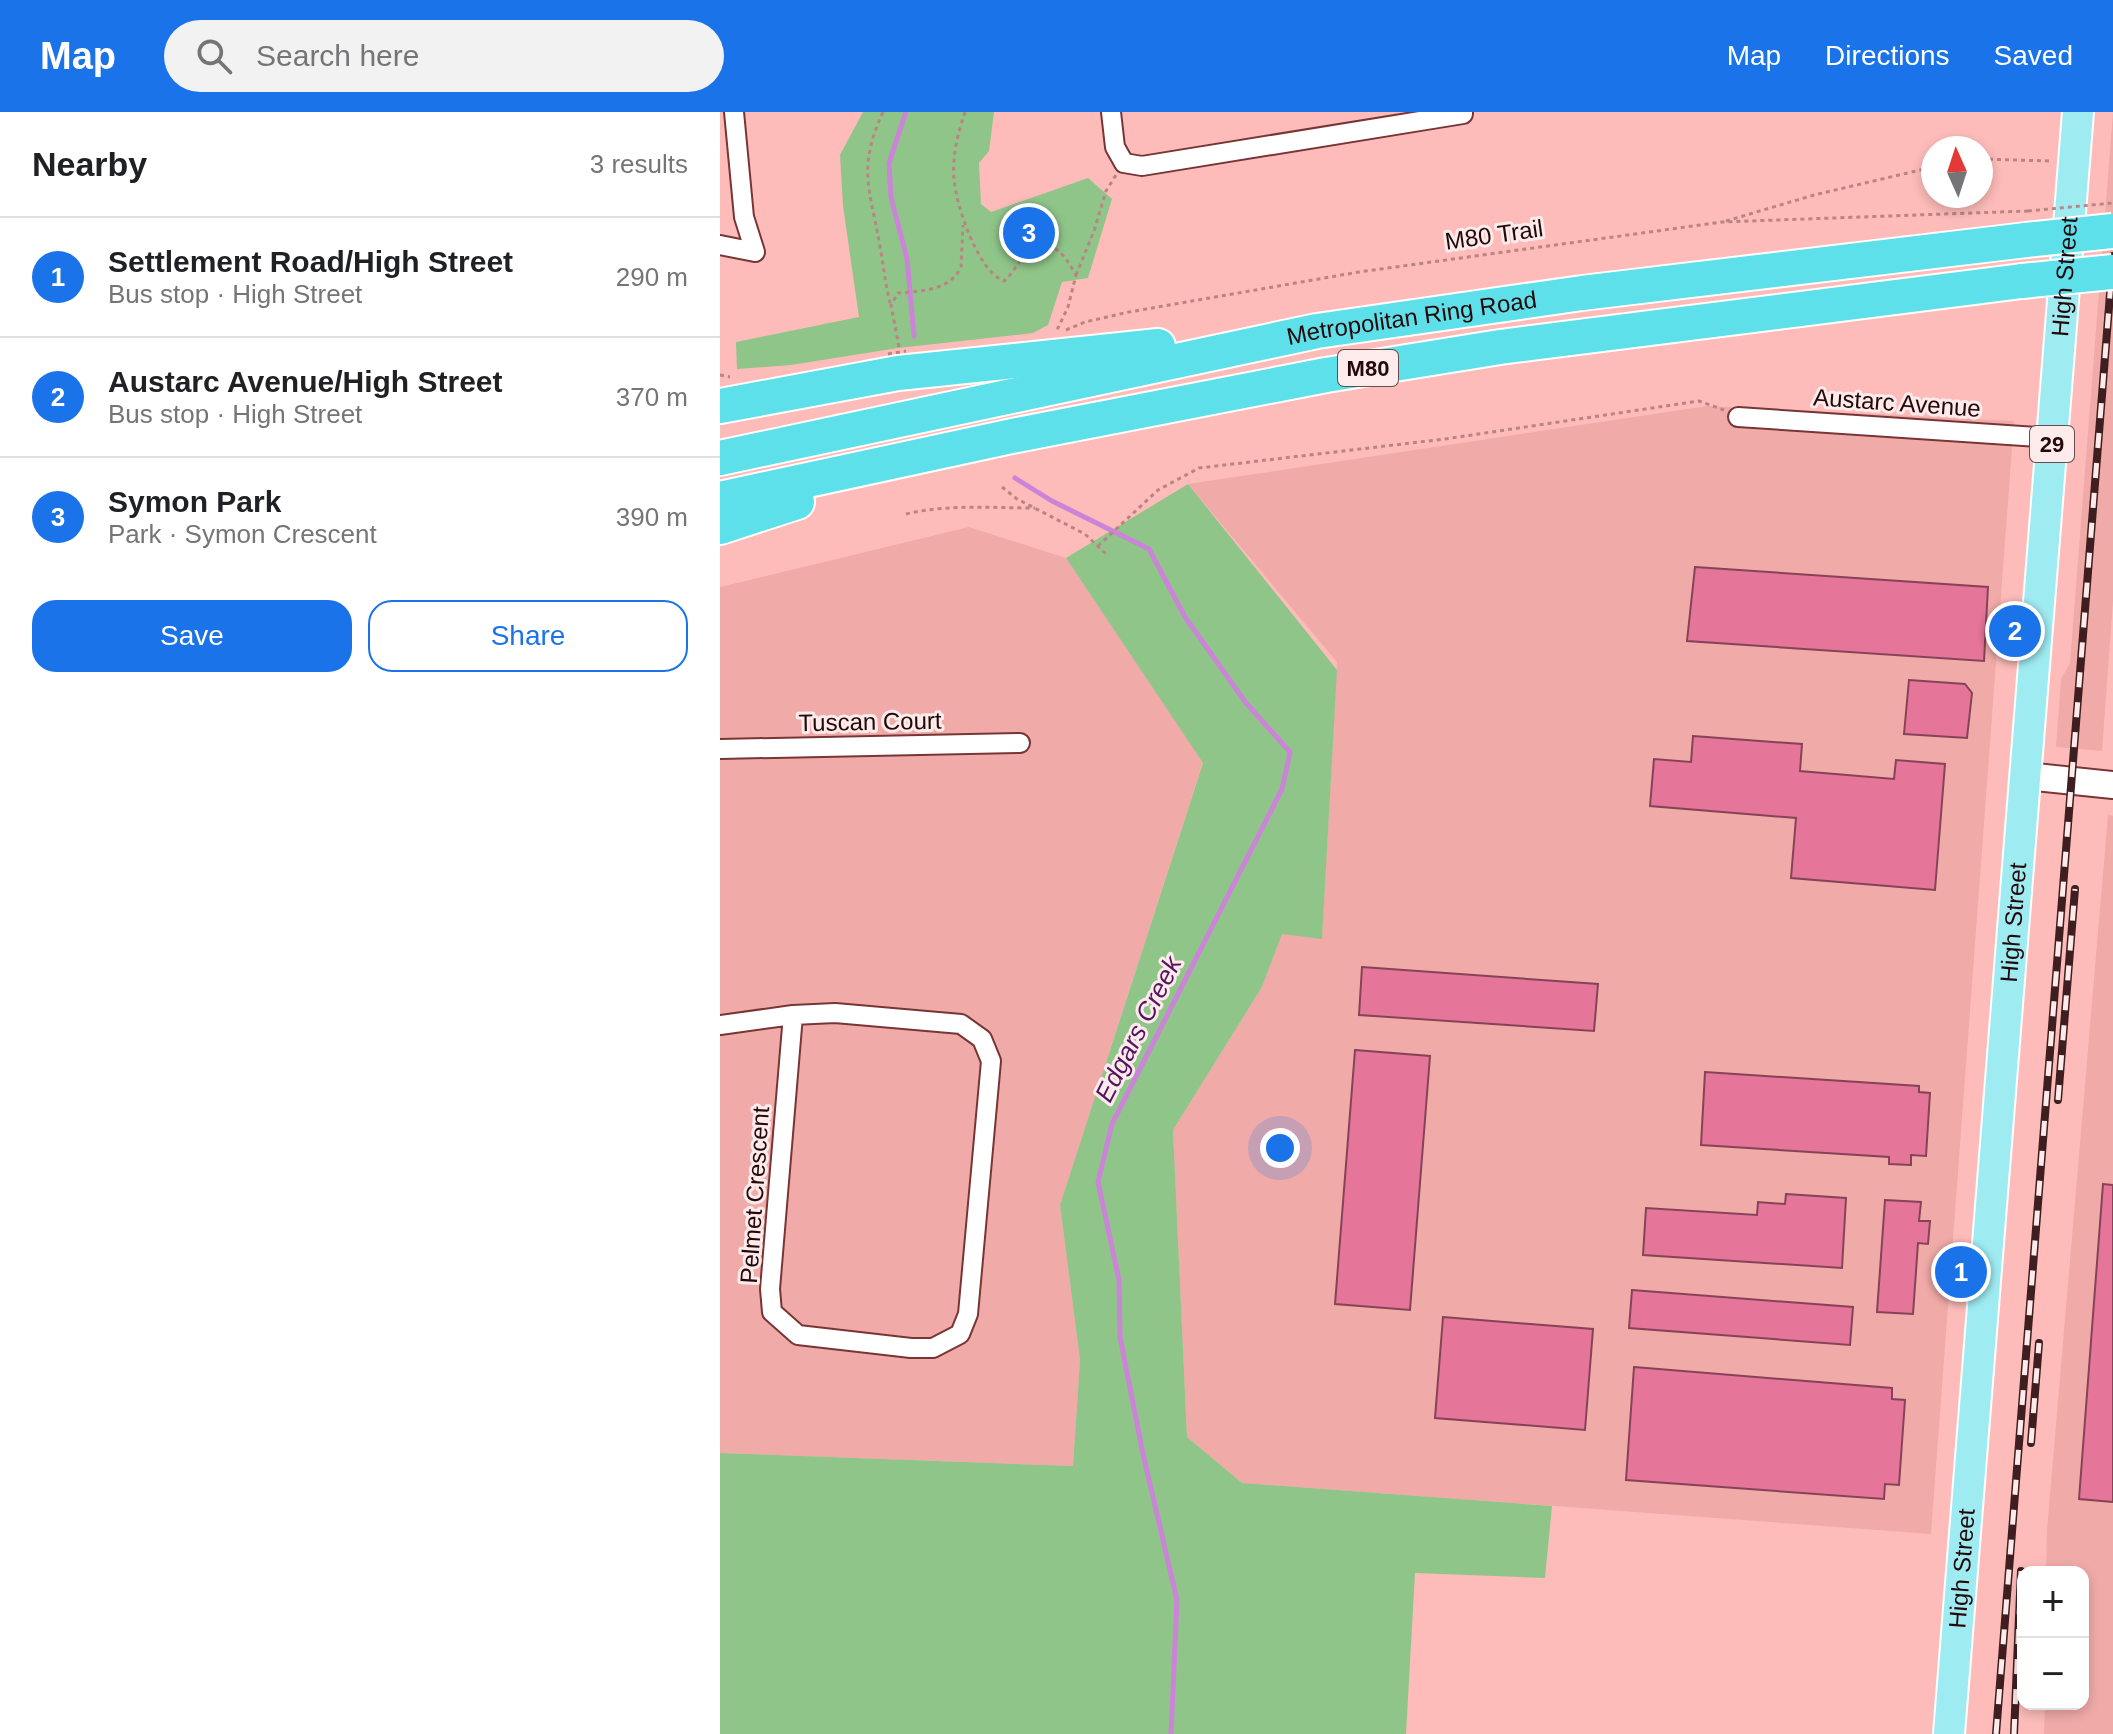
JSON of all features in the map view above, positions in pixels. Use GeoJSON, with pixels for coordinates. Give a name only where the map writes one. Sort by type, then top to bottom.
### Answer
{"type":"FeatureCollection","features":[{"type":"Feature","properties":{"kind":"highway","name":"Metropolitan Ring Road"},"geometry":{"type":"LineString","coordinates":[[720,458],[1317,331],[2027,226],[2113,231]]}},
{"type":"Feature","properties":{"kind":"highway","name":"Metropolitan Ring Road"},"geometry":{"type":"LineString","coordinates":[[720,499],[1012,436],[1326,375],[1500,347],[2113,272]]}},
{"type":"Feature","properties":{"kind":"highway"},"geometry":{"type":"LineString","coordinates":[[720,406],[898,373],[1317,331]]}},
{"type":"Feature","properties":{"kind":"highway"},"geometry":{"type":"LineString","coordinates":[[720,527],[1012,436]]}},
{"type":"Feature","properties":{"kind":"main road","name":"High Street"},"geometry":{"type":"LineString","coordinates":[[1949,1734],[2078,112]]}},
{"type":"Feature","properties":{"kind":"main road"},"geometry":{"type":"LineString","coordinates":[[2026,776],[2113,785]]}},
{"type":"Feature","properties":{"kind":"street"},"geometry":{"type":"LineString","coordinates":[[720,245],[755,252],[744,217],[734,112]]}},
{"type":"Feature","properties":{"kind":"street"},"geometry":{"type":"LineString","coordinates":[[1111,112],[1115,147],[1124,163],[1142,166],[1463,112]]}},
{"type":"Feature","properties":{"kind":"street","name":"Austarc Avenue"},"geometry":{"type":"LineString","coordinates":[[1738,417],[2052,438]]}},
{"type":"Feature","properties":{"kind":"street","name":"Tuscan Court"},"geometry":{"type":"LineString","coordinates":[[720,749],[1020,743]]}},
{"type":"Feature","properties":{"kind":"street","name":"Pelmet Crescent"},"geometry":{"type":"LineString","coordinates":[[835,1013],[961,1024],[982,1039],[991,1061],[968,1314],[960,1334],[933,1348],[798,1335],[772,1312],[770,1289],[793,1015],[835,1013]]}},
{"type":"Feature","properties":{"kind":"street"},"geometry":{"type":"LineString","coordinates":[[720,1025],[793,1015]]}},
{"type":"Feature","properties":{"kind":"path"},"geometry":{"type":"LineString","coordinates":[[883,112],[873,135],[867,175],[882,269],[902,359],[898,348]]}},
{"type":"Feature","properties":{"kind":"path"},"geometry":{"type":"LineString","coordinates":[[965,112],[955,150],[954,179],[964,221],[978,252],[995,278],[1004,281],[1011,276],[1029,247],[1037,242],[1062,252],[1076,275]]}},
{"type":"Feature","properties":{"kind":"path"},"geometry":{"type":"LineString","coordinates":[[1993,159],[2050,161]]}},
{"type":"Feature","properties":{"kind":"path"},"geometry":{"type":"LineString","coordinates":[[1076,275],[1106,191],[1124,163]]}},
{"type":"Feature","properties":{"kind":"path"},"geometry":{"type":"LineString","coordinates":[[1722,222],[1814,195],[1921,170]]}},
{"type":"Feature","properties":{"kind":"path","name":"M80 Trail"},"geometry":{"type":"LineString","coordinates":[[1076,275],[1068,307],[1056,334],[1085,322],[1129,312],[1359,272],[1722,222],[2027,226],[2113,203]]}},
{"type":"Feature","properties":{"kind":"path"},"geometry":{"type":"LineString","coordinates":[[891,305],[898,293],[935,288],[958,273],[964,221]]}},
{"type":"Feature","properties":{"kind":"path"},"geometry":{"type":"LineString","coordinates":[[888,354],[906,351]]}},
{"type":"Feature","properties":{"kind":"path"},"geometry":{"type":"LineString","coordinates":[[1098,546],[1158,490],[1199,468],[1445,439],[1699,401],[1738,417]]}},
{"type":"Feature","properties":{"kind":"path"},"geometry":{"type":"LineString","coordinates":[[1002,487],[1085,534],[1106,554]]}},
{"type":"Feature","properties":{"kind":"path"},"geometry":{"type":"LineString","coordinates":[[906,514],[929,508],[1035,508]]}},
{"type":"Feature","properties":{"kind":"shaded area"},"geometry":{"type":"Polygon","coordinates":[[[2113,112],[2113,601],[2102,751],[2056,747],[2061,679],[2070,663],[2113,112]]]}},
{"type":"Feature","properties":{"kind":"shaded area"},"geometry":{"type":"Polygon","coordinates":[[[1707,406],[2014,421],[1931,1534],[1242,1483],[1187,1437],[1173,1130],[1262,987],[1282,933],[1322,938],[1337,662],[1188,484],[1707,406]]]}},
{"type":"Feature","properties":{"kind":"shaded area"},"geometry":{"type":"Polygon","coordinates":[[[969,527],[1066,558],[1203,762],[1060,1205],[1080,1360],[1073,1466],[720,1453],[720,587],[969,527]]]}},
{"type":"Feature","properties":{"kind":"shaded area"},"geometry":{"type":"Polygon","coordinates":[[[2108,815],[2113,816],[2113,1734],[2044,1734],[2045,1710],[2089,1710],[2089,1566],[2046,1566],[2108,815]]]}},
{"type":"Feature","properties":{"kind":"green space"},"geometry":{"type":"Polygon","coordinates":[[[863,112],[994,112],[989,151],[979,163],[981,204],[991,212],[1088,178],[1112,199],[1088,278],[1062,282],[1048,325],[1033,333],[898,348],[791,365],[737,369],[736,342],[859,317],[843,206],[840,155],[863,112]]]}},
{"type":"Feature","properties":{"kind":"green space"},"geometry":{"type":"Polygon","coordinates":[[[1188,484],[1337,670],[1322,939],[1282,934],[1262,987],[1173,1130],[1187,1437],[1242,1483],[1552,1506],[1545,1578],[1415,1573],[1406,1734],[720,1734],[720,1453],[1073,1466],[1080,1360],[1060,1205],[1203,763],[1066,558],[1188,484]]]}},
{"type":"Feature","properties":{"kind":"building"},"geometry":{"type":"Polygon","coordinates":[[[1695,567],[1988,587],[1984,661],[1687,641],[1695,567]]]}},
{"type":"Feature","properties":{"kind":"building"},"geometry":{"type":"Polygon","coordinates":[[[1909,680],[1965,684],[1972,693],[1967,738],[1904,734],[1909,680]]]}},
{"type":"Feature","properties":{"kind":"building"},"geometry":{"type":"Polygon","coordinates":[[[1693,736],[1802,744],[1800,771],[1894,779],[1896,760],[1945,764],[1935,890],[1791,878],[1796,818],[1650,806],[1654,759],[1691,762],[1693,736]]]}},
{"type":"Feature","properties":{"kind":"building"},"geometry":{"type":"Polygon","coordinates":[[[1362,967],[1598,984],[1594,1031],[1359,1015],[1362,967]]]}},
{"type":"Feature","properties":{"kind":"building"},"geometry":{"type":"Polygon","coordinates":[[[1355,1050],[1430,1056],[1410,1310],[1335,1304],[1355,1050]]]}},
{"type":"Feature","properties":{"kind":"building"},"geometry":{"type":"Polygon","coordinates":[[[1705,1072],[1919,1086],[1919,1092],[1930,1093],[1926,1156],[1911,1155],[1911,1165],[1889,1164],[1889,1157],[1701,1145],[1705,1072]]]}},
{"type":"Feature","properties":{"kind":"building"},"geometry":{"type":"Polygon","coordinates":[[[2103,1184],[2113,1185],[2113,1502],[2079,1499],[2103,1184]]]}},
{"type":"Feature","properties":{"kind":"building"},"geometry":{"type":"Polygon","coordinates":[[[1786,1194],[1846,1198],[1842,1268],[1643,1255],[1646,1208],[1757,1215],[1758,1202],[1785,1204],[1786,1194]]]}},
{"type":"Feature","properties":{"kind":"building"},"geometry":{"type":"Polygon","coordinates":[[[1885,1200],[1921,1202],[1919,1221],[1930,1221],[1928,1244],[1918,1243],[1913,1314],[1877,1312],[1885,1200]]]}},
{"type":"Feature","properties":{"kind":"building"},"geometry":{"type":"Polygon","coordinates":[[[1632,1290],[1853,1307],[1850,1345],[1629,1328],[1632,1290]]]}},
{"type":"Feature","properties":{"kind":"building"},"geometry":{"type":"Polygon","coordinates":[[[1443,1317],[1593,1329],[1585,1430],[1435,1418],[1443,1317]]]}},
{"type":"Feature","properties":{"kind":"building"},"geometry":{"type":"Polygon","coordinates":[[[1634,1367],[1892,1388],[1892,1399],[1905,1400],[1899,1485],[1885,1484],[1884,1499],[1626,1480],[1634,1367]]]}},
{"type":"Feature","properties":{"kind":"waterway","name":"Edgars Creek"},"geometry":{"type":"LineString","coordinates":[[906,112],[889,163],[891,197],[907,259],[914,336]]}},
{"type":"Feature","properties":{"kind":"waterway","name":"Edgars Creek"},"geometry":{"type":"LineString","coordinates":[[1015,478],[1052,501],[1149,549],[1185,617],[1246,703],[1290,752],[1282,789],[1112,1124],[1098,1182],[1119,1280],[1120,1337],[1177,1600],[1171,1734]]}},
{"type":"Feature","properties":{"kind":"railway"},"geometry":{"type":"LineString","coordinates":[[1996,1734],[2113,256]]}},
{"type":"Feature","properties":{"kind":"railway"},"geometry":{"type":"LineString","coordinates":[[2058,1100],[2075,889]]}},
{"type":"Feature","properties":{"kind":"railway"},"geometry":{"type":"LineString","coordinates":[[2031,1443],[2039,1343]]}},
{"type":"Feature","properties":{"kind":"railway"},"geometry":{"type":"LineString","coordinates":[[2014,1734],[2018,1638]]}},
{"type":"Feature","properties":{"kind":"place","name":"Symon Park"},"geometry":{"type":"Point","coordinates":[1029,233]}},
{"type":"Feature","properties":{"kind":"place","name":"Austarc Avenue/High Street"},"geometry":{"type":"Point","coordinates":[2015,631]}},
{"type":"Feature","properties":{"kind":"place","name":"Settlement Road/High Street"},"geometry":{"type":"Point","coordinates":[1961,1272]}}]}
